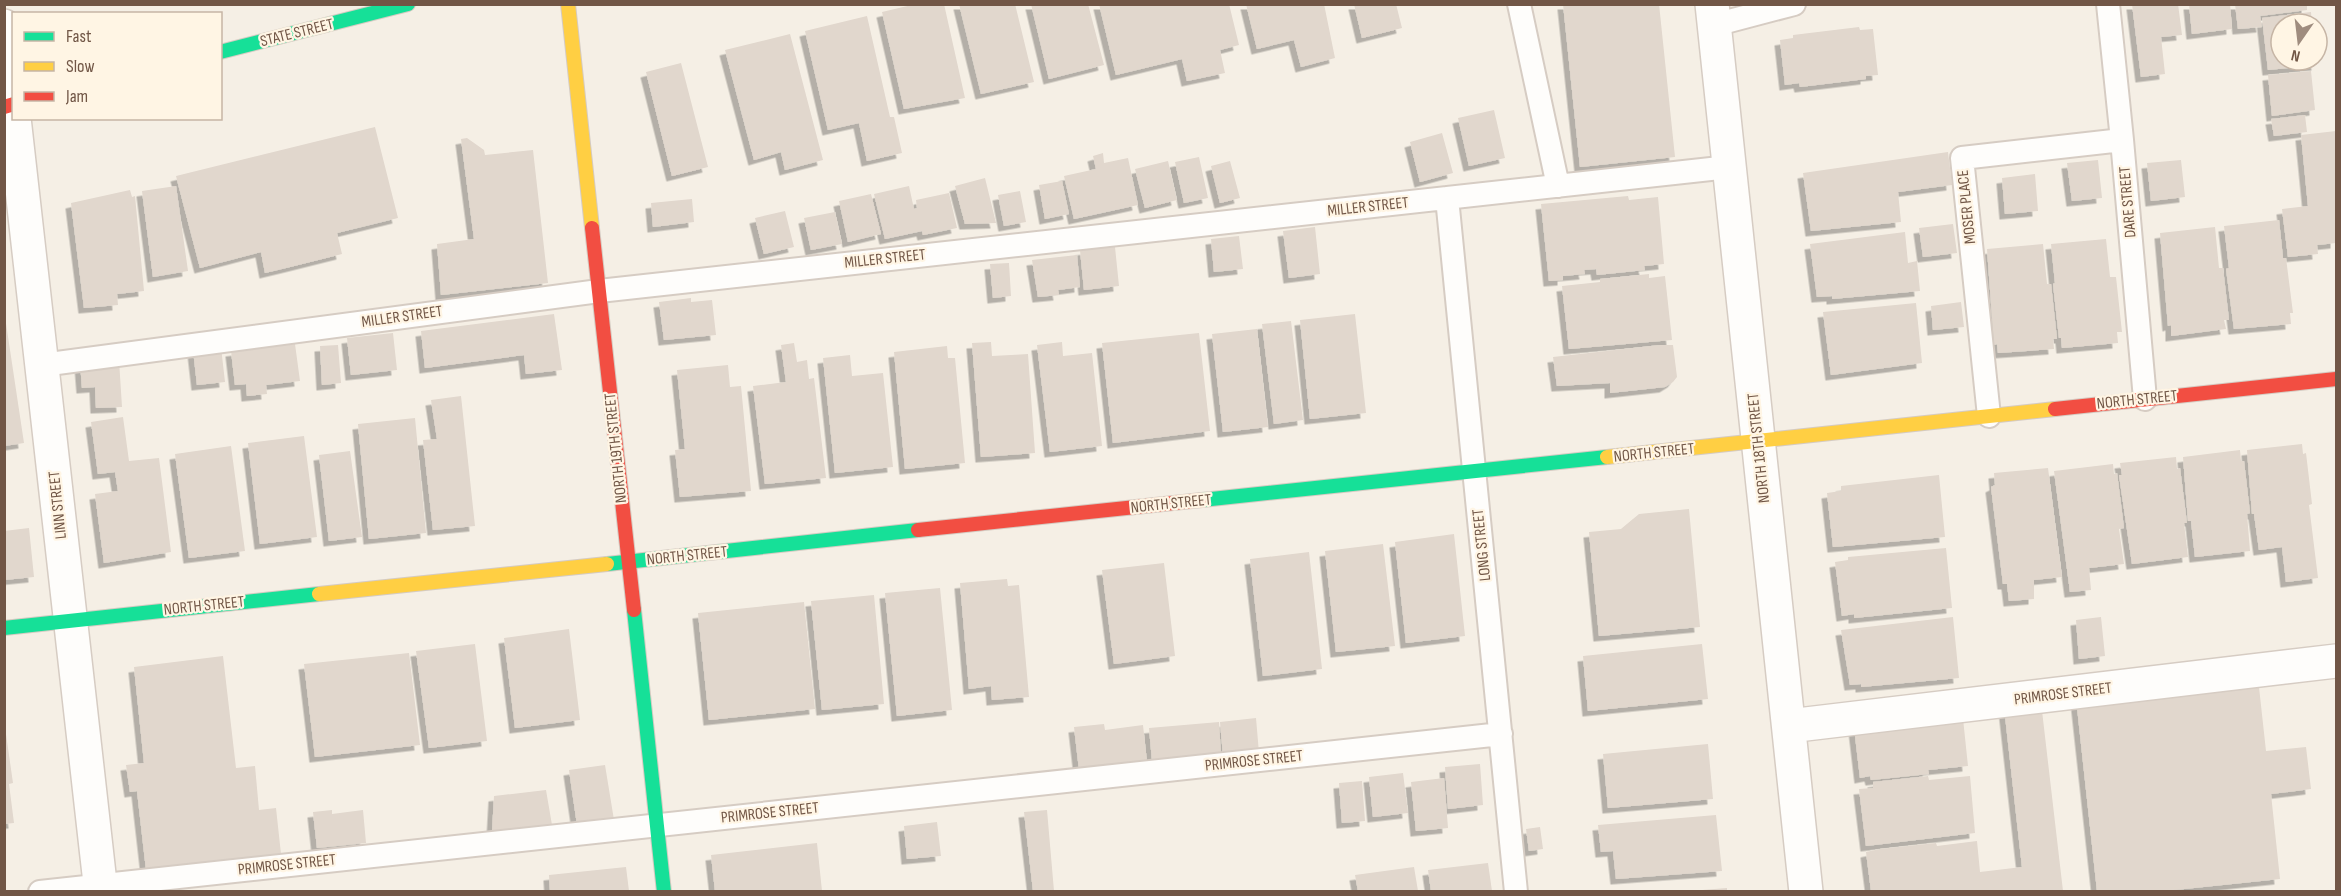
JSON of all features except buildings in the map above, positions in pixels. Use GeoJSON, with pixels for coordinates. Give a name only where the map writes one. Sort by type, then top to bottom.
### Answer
{"type":"FeatureCollection","features":[{"type":"Feature","properties":{"kind":"street","name":"STATE STREET"},"geometry":{"type":"LineString","coordinates":[[222,51],[408,4]]}},
{"type":"Feature","properties":{"kind":"street","name":"NORTH 19TH STREET"},"geometry":{"type":"LineString","coordinates":[[568,4],[664,891]]}},
{"type":"Feature","properties":{"kind":"street","name":"NORTH 18TH STREET"},"geometry":{"type":"LineString","coordinates":[[1713,15],[1806,891]]}},
{"type":"Feature","properties":{"kind":"street","name":"LINN STREET"},"geometry":{"type":"LineString","coordinates":[[4,26],[12,110]]}},
{"type":"Feature","properties":{"kind":"street","name":"LINN STREET"},"geometry":{"type":"LineString","coordinates":[[13,120],[100,888]]}},
{"type":"Feature","properties":{"kind":"street","name":"NORTH STREET"},"geometry":{"type":"LineString","coordinates":[[4,628],[2337,379]]}},
{"type":"Feature","properties":{"kind":"street","name":"PRIMROSE STREET"},"geometry":{"type":"LineString","coordinates":[[1789,726],[2337,661]]}},
{"type":"Feature","properties":{"kind":"lane"},"geometry":{"type":"LineString","coordinates":[[1519,4],[1558,186]]}},
{"type":"Feature","properties":{"kind":"lane"},"geometry":{"type":"LineString","coordinates":[[1713,15],[1794,4]]}},
{"type":"Feature","properties":{"kind":"lane","name":"DARE STREET"},"geometry":{"type":"LineString","coordinates":[[2108,4],[2145,399]]}},
{"type":"Feature","properties":{"kind":"lane","name":"MOSER PLACE"},"geometry":{"type":"LineString","coordinates":[[1989,416],[1962,158],[2122,140]]}},
{"type":"Feature","properties":{"kind":"lane","name":"MILLER STREET"},"geometry":{"type":"LineString","coordinates":[[42,365],[599,291],[1730,167]]}},
{"type":"Feature","properties":{"kind":"lane","name":"LONG STREET"},"geometry":{"type":"LineString","coordinates":[[1447,198],[1516,891]]}},
{"type":"Feature","properties":{"kind":"lane","name":"PRIMROSE STREET"},"geometry":{"type":"LineString","coordinates":[[40,891],[100,888],[1501,734]]}},
{"type":"Feature","properties":{"kind":"traffic: fast"},"geometry":{"type":"LineString","coordinates":[[222,51],[408,4]]}},
{"type":"Feature","properties":{"kind":"traffic: fast"},"geometry":{"type":"LineString","coordinates":[[1202,500],[1607,457]]}},
{"type":"Feature","properties":{"kind":"traffic: fast"},"geometry":{"type":"LineString","coordinates":[[607,564],[918,530]]}},
{"type":"Feature","properties":{"kind":"traffic: fast"},"geometry":{"type":"LineString","coordinates":[[4,628],[319,594]]}},
{"type":"Feature","properties":{"kind":"traffic: fast"},"geometry":{"type":"LineString","coordinates":[[634,610],[664,892]]}},
{"type":"Feature","properties":{"kind":"traffic: slow"},"geometry":{"type":"LineString","coordinates":[[568,4],[592,228]]}},
{"type":"Feature","properties":{"kind":"traffic: slow"},"geometry":{"type":"LineString","coordinates":[[1607,457],[2055,409]]}},
{"type":"Feature","properties":{"kind":"traffic: slow"},"geometry":{"type":"LineString","coordinates":[[319,594],[607,564]]}},
{"type":"Feature","properties":{"kind":"traffic: jam"},"geometry":{"type":"LineString","coordinates":[[4,107],[12,105]]}},
{"type":"Feature","properties":{"kind":"traffic: jam"},"geometry":{"type":"LineString","coordinates":[[592,228],[634,610]]}},
{"type":"Feature","properties":{"kind":"traffic: jam"},"geometry":{"type":"LineString","coordinates":[[2055,409],[2336,379]]}},
{"type":"Feature","properties":{"kind":"traffic: jam"},"geometry":{"type":"LineString","coordinates":[[918,530],[1202,500]]}}]}
